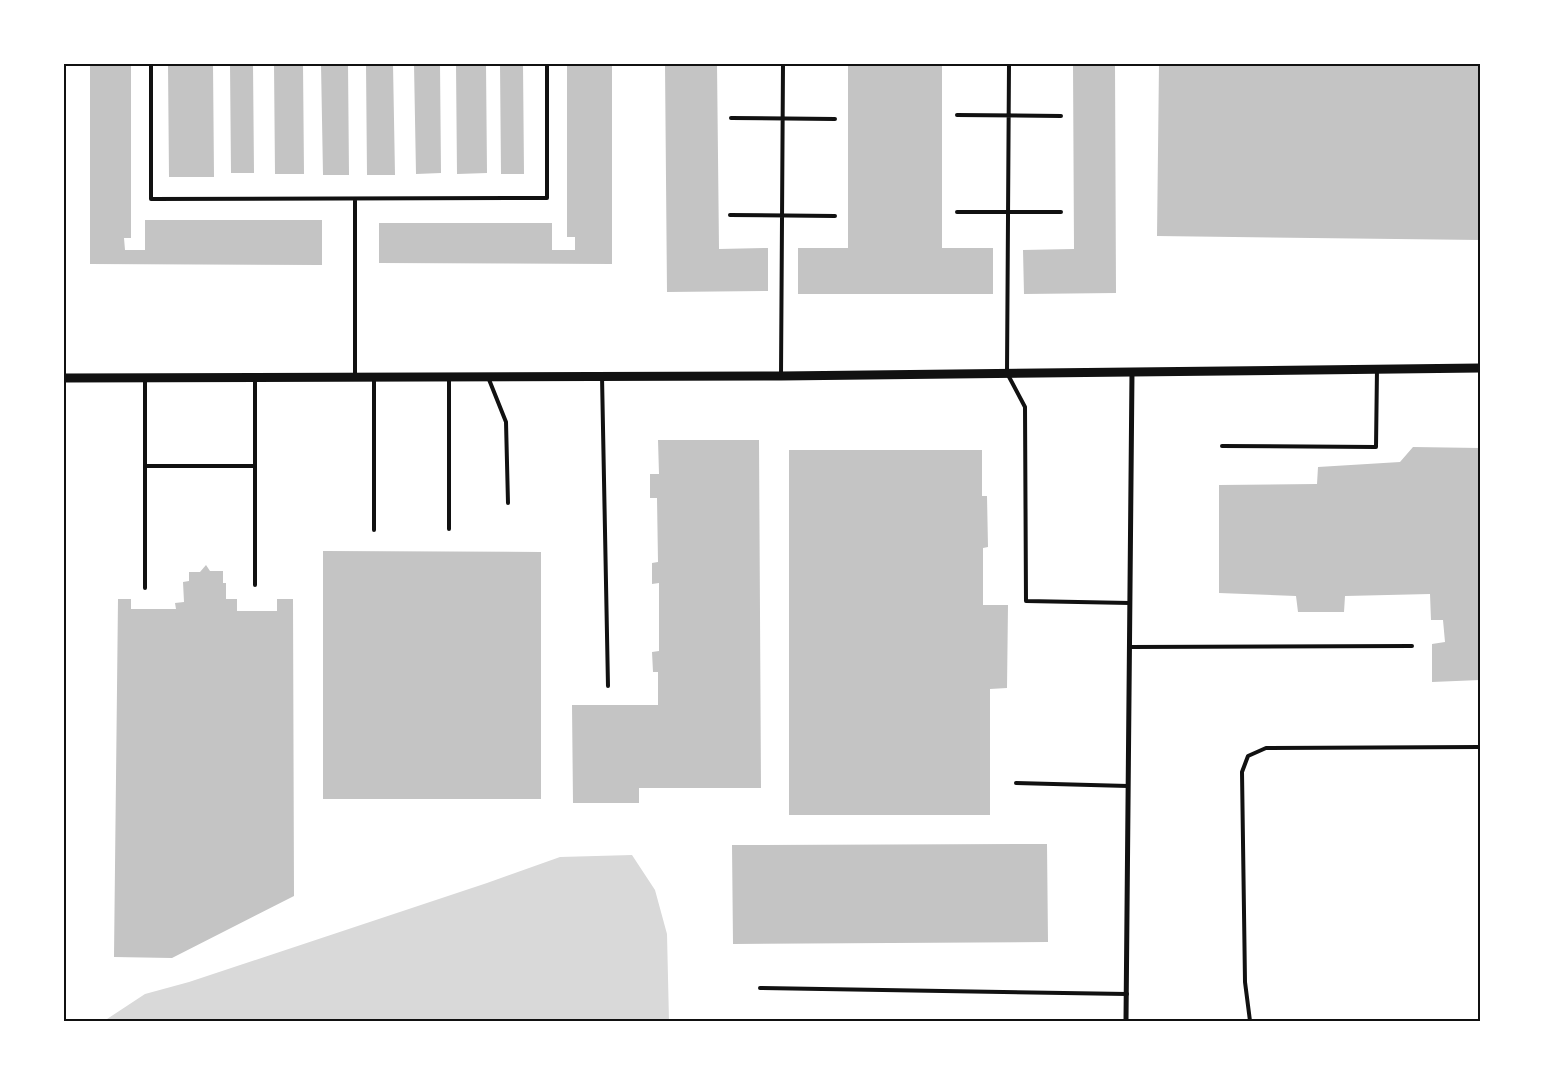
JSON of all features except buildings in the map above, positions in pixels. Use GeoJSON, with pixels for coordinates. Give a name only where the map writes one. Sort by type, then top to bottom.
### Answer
{"type":"FeatureCollection","features":[{"type":"Feature","properties":{"kind":"street"},"geometry":{"type":"LineString","coordinates":[[64,378],[781,376],[1480,368]]}},
{"type":"Feature","properties":{"kind":"street"},"geometry":{"type":"LineString","coordinates":[[1126,1021],[1132,372]]}},
{"type":"Feature","properties":{"kind":"lane"},"geometry":{"type":"LineString","coordinates":[[151,64],[151,199],[547,198],[547,64]]}},
{"type":"Feature","properties":{"kind":"lane"},"geometry":{"type":"LineString","coordinates":[[781,376],[783,64]]}},
{"type":"Feature","properties":{"kind":"lane"},"geometry":{"type":"LineString","coordinates":[[1009,64],[1007,373],[1025,407],[1026,601],[1130,603]]}},
{"type":"Feature","properties":{"kind":"lane"},"geometry":{"type":"LineString","coordinates":[[957,115],[1061,116]]}},
{"type":"Feature","properties":{"kind":"lane"},"geometry":{"type":"LineString","coordinates":[[731,118],[835,118]]}},
{"type":"Feature","properties":{"kind":"lane"},"geometry":{"type":"LineString","coordinates":[[354,199],[355,377]]}},
{"type":"Feature","properties":{"kind":"lane"},"geometry":{"type":"LineString","coordinates":[[957,212],[1061,212]]}},
{"type":"Feature","properties":{"kind":"lane"},"geometry":{"type":"LineString","coordinates":[[730,215],[835,216]]}},
{"type":"Feature","properties":{"kind":"lane"},"geometry":{"type":"LineString","coordinates":[[1222,446],[1376,447],[1377,369]]}},
{"type":"Feature","properties":{"kind":"lane"},"geometry":{"type":"LineString","coordinates":[[602,376],[608,686]]}},
{"type":"Feature","properties":{"kind":"lane"},"geometry":{"type":"LineString","coordinates":[[255,377],[255,585]]}},
{"type":"Feature","properties":{"kind":"lane"},"geometry":{"type":"LineString","coordinates":[[374,377],[374,530]]}},
{"type":"Feature","properties":{"kind":"lane"},"geometry":{"type":"LineString","coordinates":[[449,377],[449,529]]}},
{"type":"Feature","properties":{"kind":"lane"},"geometry":{"type":"LineString","coordinates":[[488,377],[506,422],[508,503]]}},
{"type":"Feature","properties":{"kind":"lane"},"geometry":{"type":"LineString","coordinates":[[145,378],[145,588]]}},
{"type":"Feature","properties":{"kind":"lane"},"geometry":{"type":"LineString","coordinates":[[145,466],[255,466]]}},
{"type":"Feature","properties":{"kind":"lane"},"geometry":{"type":"LineString","coordinates":[[1130,647],[1412,646]]}},
{"type":"Feature","properties":{"kind":"lane"},"geometry":{"type":"LineString","coordinates":[[1250,1021],[1245,982],[1242,772],[1248,756],[1266,748],[1480,747]]}},
{"type":"Feature","properties":{"kind":"lane"},"geometry":{"type":"LineString","coordinates":[[1016,783],[1128,786]]}},
{"type":"Feature","properties":{"kind":"lane"},"geometry":{"type":"LineString","coordinates":[[760,988],[1126,994]]}},
{"type":"Feature","properties":{"kind":"shaded area"},"geometry":{"type":"Polygon","coordinates":[[[632,855],[655,890],[667,934],[669,1021],[104,1021],[145,994],[189,982],[560,857],[632,855]]]}}]}
